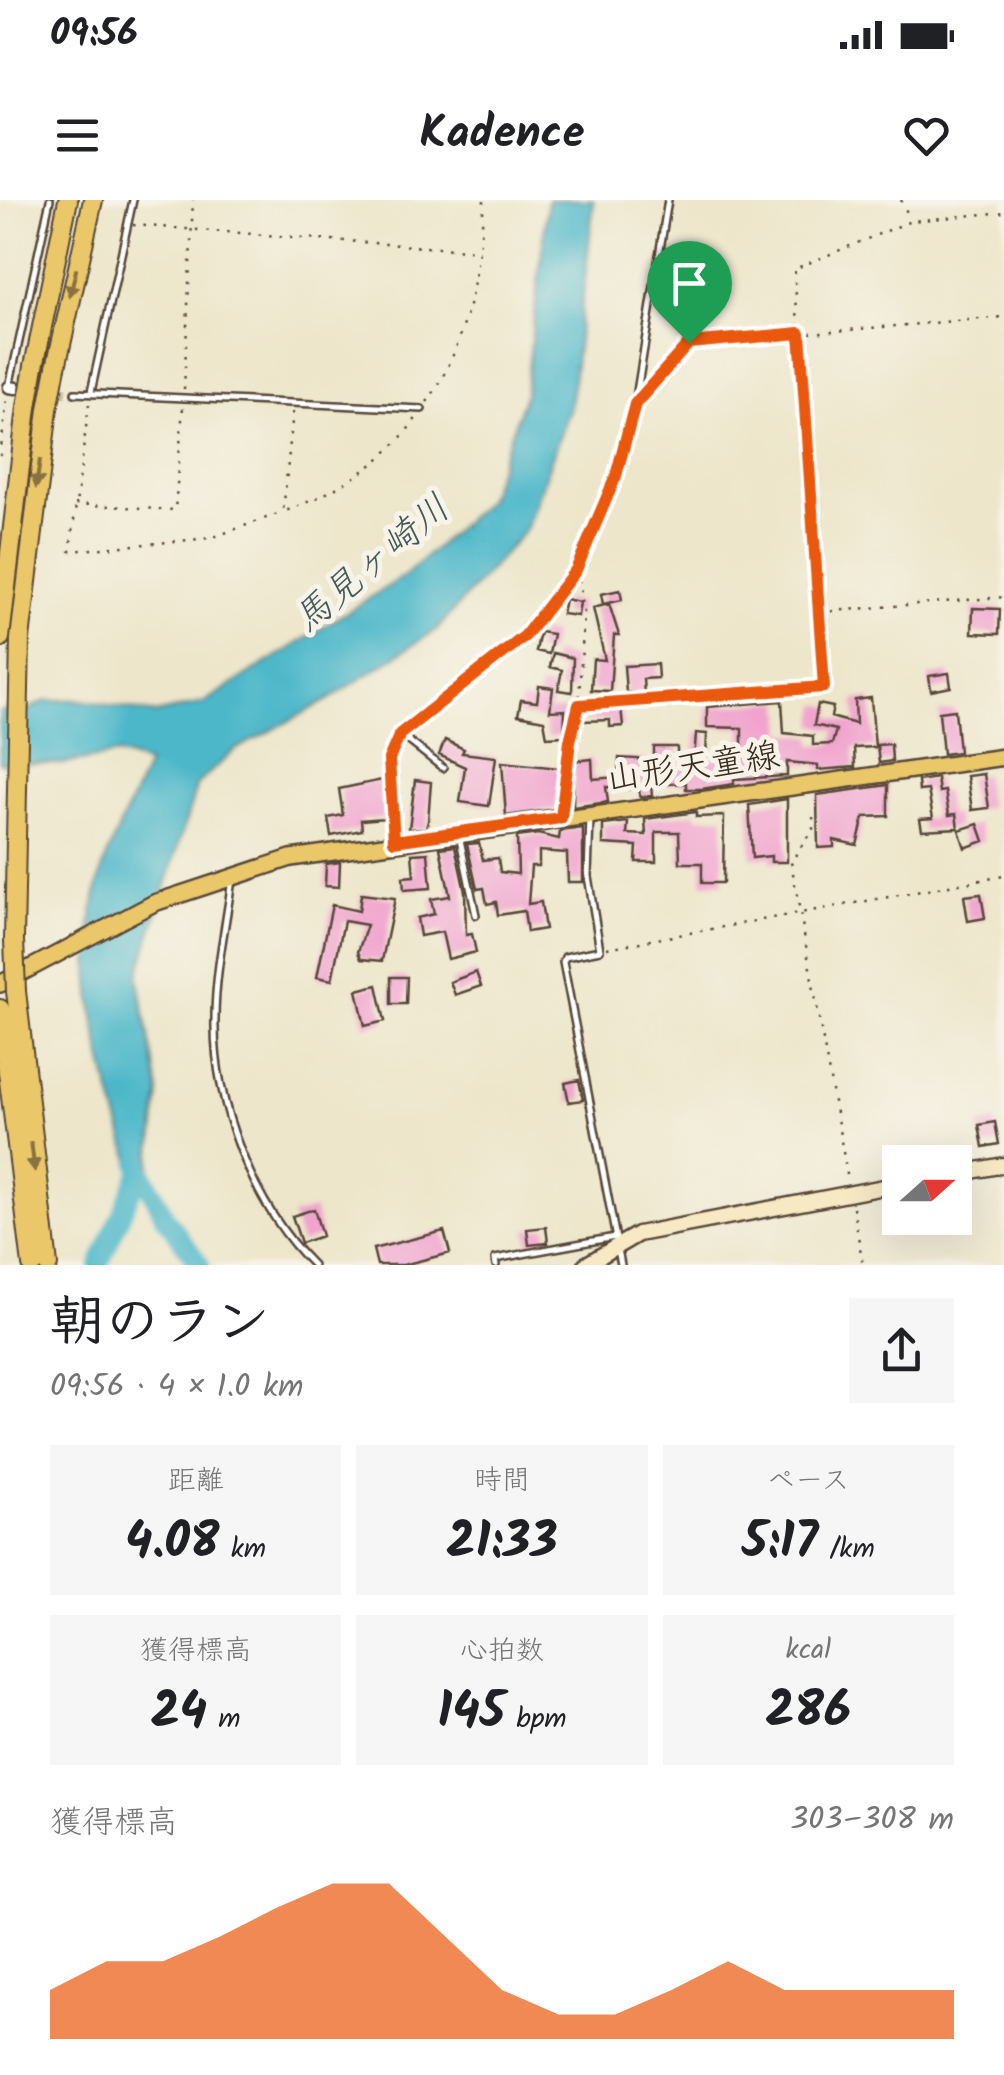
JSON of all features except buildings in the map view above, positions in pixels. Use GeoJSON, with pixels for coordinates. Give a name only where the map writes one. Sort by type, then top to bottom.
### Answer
{"type":"FeatureCollection","features":[{"type":"Feature","properties":{"kind":"highway"},"geometry":{"type":"LineString","coordinates":[[0,638],[26,407],[68,200]]}},
{"type":"Feature","properties":{"kind":"highway"},"geometry":{"type":"LineString","coordinates":[[42,1263],[8,988],[14,940],[15,740],[30,539],[48,408],[93,200]]}},
{"type":"Feature","properties":{"kind":"highway"},"geometry":{"type":"LineString","coordinates":[[0,1009],[42,1263]]}},
{"type":"Feature","properties":{"kind":"main road","name":"山形天童線"},"geometry":{"type":"LineString","coordinates":[[8,988],[79,939],[214,880],[291,858],[1004,757]]}},
{"type":"Feature","properties":{"kind":"street"},"geometry":{"type":"LineString","coordinates":[[972,1171],[1004,1165]]}},
{"type":"Feature","properties":{"kind":"street"},"geometry":{"type":"LineString","coordinates":[[585,1265],[616,1240],[671,1226],[882,1188]]}},
{"type":"Feature","properties":{"kind":"lane"},"geometry":{"type":"LineString","coordinates":[[12,388],[50,200]]}},
{"type":"Feature","properties":{"kind":"lane"},"geometry":{"type":"LineString","coordinates":[[91,392],[133,200]]}},
{"type":"Feature","properties":{"kind":"lane"},"geometry":{"type":"LineString","coordinates":[[394,841],[389,759],[400,734],[525,636],[576,570],[616,476],[635,404],[668,200]]}},
{"type":"Feature","properties":{"kind":"lane"},"geometry":{"type":"LineString","coordinates":[[75,393],[422,410]]}},
{"type":"Feature","properties":{"kind":"lane"},"geometry":{"type":"LineString","coordinates":[[561,818],[570,741],[579,705]]}},
{"type":"Feature","properties":{"kind":"lane"},"geometry":{"type":"LineString","coordinates":[[400,734],[442,768]]}},
{"type":"Feature","properties":{"kind":"lane"},"geometry":{"type":"LineString","coordinates":[[590,814],[588,876],[600,950],[565,957],[563,962],[621,1265]]}},
{"type":"Feature","properties":{"kind":"lane"},"geometry":{"type":"LineString","coordinates":[[459,833],[476,916]]}},
{"type":"Feature","properties":{"kind":"lane"},"geometry":{"type":"LineString","coordinates":[[233,874],[214,1020],[223,1082],[238,1140],[268,1210],[313,1265]]}},
{"type":"Feature","properties":{"kind":"lane"},"geometry":{"type":"LineString","coordinates":[[496,1265],[495,1259],[616,1240]]}},
{"type":"Feature","properties":{"kind":"path"},"geometry":{"type":"LineString","coordinates":[[75,504],[175,510],[193,200]]}},
{"type":"Feature","properties":{"kind":"path"},"geometry":{"type":"LineString","coordinates":[[91,392],[70,551],[211,538],[335,492],[404,436],[441,383],[478,276],[484,200]]}},
{"type":"Feature","properties":{"kind":"path"},"geometry":{"type":"LineString","coordinates":[[901,200],[911,220]]}},
{"type":"Feature","properties":{"kind":"path"},"geometry":{"type":"LineString","coordinates":[[576,570],[584,613],[579,705],[824,687],[794,270],[911,220],[1004,212]]}},
{"type":"Feature","properties":{"kind":"path"},"geometry":{"type":"LineString","coordinates":[[126,225],[480,251]]}},
{"type":"Feature","properties":{"kind":"path"},"geometry":{"type":"LineString","coordinates":[[635,404],[689,343],[1004,316]]}},
{"type":"Feature","properties":{"kind":"path"},"geometry":{"type":"LineString","coordinates":[[0,456],[12,388]]}},
{"type":"Feature","properties":{"kind":"path"},"geometry":{"type":"LineString","coordinates":[[283,512],[294,403]]}},
{"type":"Feature","properties":{"kind":"path"},"geometry":{"type":"LineString","coordinates":[[820,612],[1004,597]]}},
{"type":"Feature","properties":{"kind":"path"},"geometry":{"type":"LineString","coordinates":[[813,817],[814,827],[793,852],[791,862],[862,1265]]}},
{"type":"Feature","properties":{"kind":"path"},"geometry":{"type":"LineString","coordinates":[[600,950],[1004,876]]}},
{"type":"Feature","properties":{"kind":"water"},"geometry":{"type":"Polygon","coordinates":[[[548,200],[594,200],[570,407],[526,529],[437,629],[328,700],[235,750],[197,784],[138,976],[159,1092],[148,1185],[136,1180],[104,1065],[96,1027],[89,950],[102,870],[148,764],[118,754],[62,764],[0,763],[0,711],[25,711],[46,701],[76,699],[156,714],[203,703],[406,575],[487,501],[525,395],[548,200]]]}},
{"type":"Feature","properties":{"kind":"waterway"},"geometry":{"type":"LineString","coordinates":[[138,1164],[165,1217],[200,1265]]}},
{"type":"Feature","properties":{"kind":"waterway"},"geometry":{"type":"LineString","coordinates":[[99,1265],[140,1171]]}},
{"type":"Feature","properties":{"kind":"tunnel"},"geometry":{"type":"LineString","coordinates":[[26,389],[75,393]]}},
{"type":"Feature","properties":{"kind":"route"},"geometry":{"type":"LineString","coordinates":[[800,333],[824,687],[579,705],[570,741],[561,818],[394,841],[389,759],[400,734],[468,685],[525,636],[576,570],[616,476],[635,404],[689,343],[800,333]]}},
{"type":"Feature","properties":{"kind":"water label","name":"馬見ヶ崎川"},"geometry":{"type":"Point","coordinates":[373,565]}}]}
